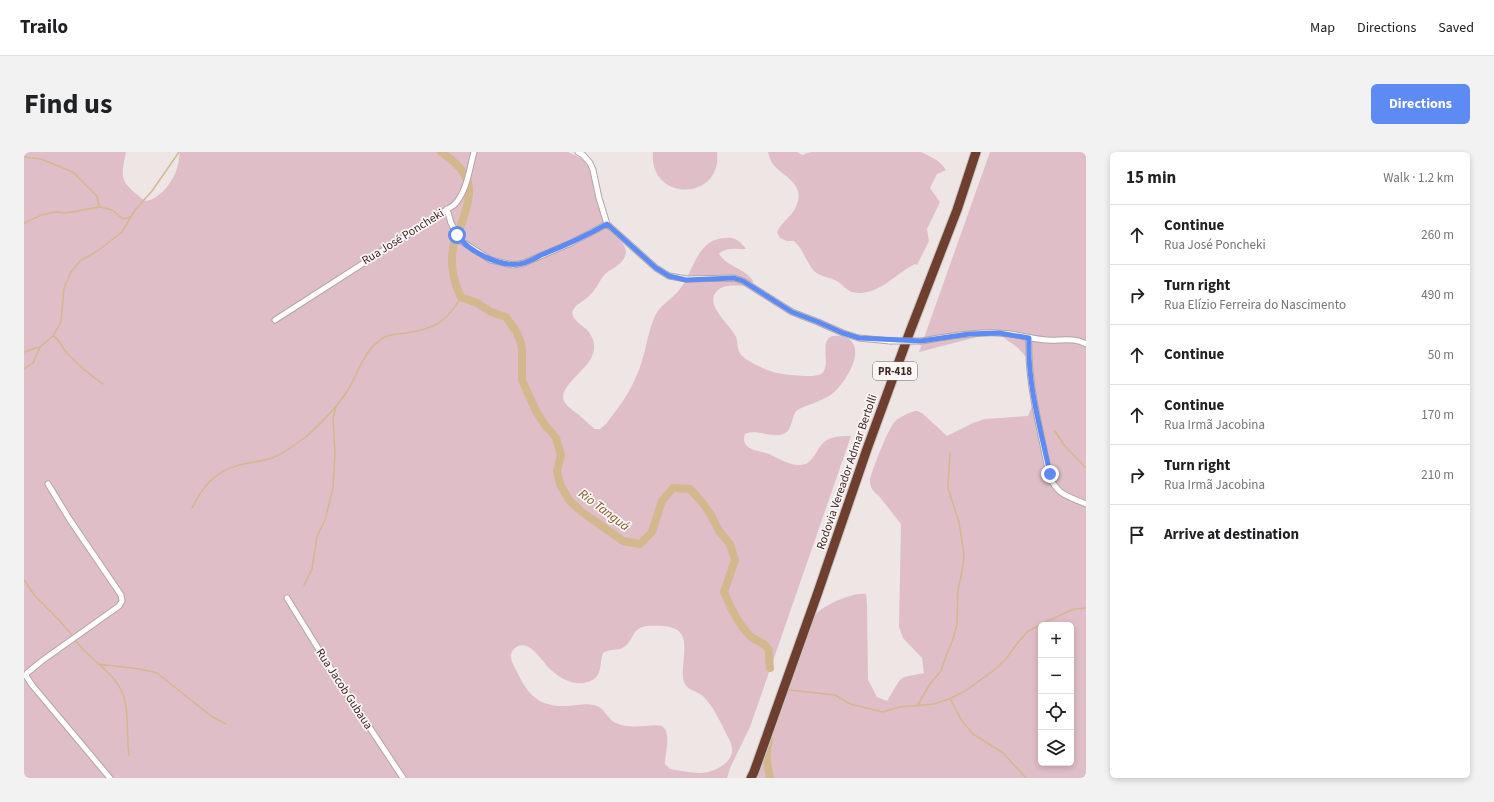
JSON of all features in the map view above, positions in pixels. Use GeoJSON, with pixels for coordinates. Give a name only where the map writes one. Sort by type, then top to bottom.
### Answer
{"type":"FeatureCollection","features":[{"type":"Feature","properties":{"kind":"highway","name":"Rodovia Vereador Admar Bertolli"},"geometry":{"type":"LineString","coordinates":[[751,778],[909,334],[957,210],[976,152]]}},
{"type":"Feature","properties":{"kind":"street"},"geometry":{"type":"LineString","coordinates":[[447,209],[460,200],[474,152]]}},
{"type":"Feature","properties":{"kind":"street"},"geometry":{"type":"LineString","coordinates":[[578,152],[590,162],[607,224],[656,268],[669,276],[686,280],[734,278],[743,281],[792,312],[859,338],[890,341],[921,341],[969,334],[999,333],[1048,340],[1071,340],[1086,344]]}},
{"type":"Feature","properties":{"kind":"street","name":"Rua José Poncheki"},"geometry":{"type":"LineString","coordinates":[[275,320],[447,209],[451,223],[461,241],[491,260],[513,264],[524,263],[571,243],[607,224]]}},
{"type":"Feature","properties":{"kind":"street"},"geometry":{"type":"LineString","coordinates":[[1029,338],[1028,351],[1033,394],[1053,485],[1059,492],[1086,504]]}},
{"type":"Feature","properties":{"kind":"street"},"geometry":{"type":"LineString","coordinates":[[48,484],[70,520],[122,594],[122,601],[119,606],[43,660],[27,673],[26,676],[110,778]]}},
{"type":"Feature","properties":{"kind":"street","name":"Rua Jacob Gubaua"},"geometry":{"type":"LineString","coordinates":[[287,598],[329,666],[403,778]]}},
{"type":"Feature","properties":{"kind":"shaded area"},"geometry":{"type":"Polygon","coordinates":[[[24,152],[126,152],[123,170],[125,182],[145,201],[154,198],[163,192],[170,183],[176,171],[180,152],[568,152],[577,156],[582,159],[588,167],[592,177],[597,202],[605,224],[609,231],[623,244],[626,251],[624,259],[605,274],[591,294],[576,306],[572,313],[575,319],[588,331],[594,343],[590,361],[566,388],[563,395],[564,401],[595,429],[600,429],[605,425],[622,403],[629,391],[641,364],[656,313],[680,289],[702,249],[716,239],[732,238],[740,242],[746,249],[728,249],[719,254],[727,262],[745,273],[753,281],[752,284],[744,286],[729,286],[721,288],[717,291],[714,297],[716,309],[736,337],[738,349],[741,355],[760,367],[777,373],[813,376],[821,374],[824,370],[826,364],[827,340],[832,336],[839,336],[849,339],[854,345],[854,362],[850,371],[838,388],[828,397],[796,411],[787,432],[772,435],[755,432],[745,434],[744,437],[745,444],[754,450],[766,453],[788,463],[801,465],[809,462],[820,446],[827,440],[842,436],[851,436],[750,727],[730,768],[727,778],[24,778],[24,152]],[[641,627],[635,632],[630,641],[624,647],[603,653],[600,670],[597,676],[593,680],[584,683],[570,682],[556,674],[533,650],[523,645],[518,646],[513,650],[511,655],[512,660],[524,685],[534,697],[540,701],[556,706],[590,704],[597,706],[603,710],[610,719],[621,725],[662,726],[667,733],[665,764],[670,769],[702,773],[720,767],[728,761],[732,747],[718,717],[711,706],[701,694],[689,688],[685,684],[683,678],[684,645],[680,632],[670,627],[641,627]]]}},
{"type":"Feature","properties":{"kind":"shaded area"},"geometry":{"type":"Polygon","coordinates":[[[653,152],[717,152],[716,168],[709,180],[698,187],[685,190],[673,187],[662,180],[655,168],[653,152]]]}},
{"type":"Feature","properties":{"kind":"shaded area"},"geometry":{"type":"Polygon","coordinates":[[[768,152],[797,152],[802,155],[811,152],[921,152],[938,161],[946,170],[937,174],[930,188],[940,202],[927,229],[929,241],[917,265],[915,264],[908,268],[878,288],[861,293],[852,292],[837,281],[819,275],[814,271],[803,252],[794,241],[787,241],[780,238],[777,232],[795,208],[799,197],[795,185],[773,164],[770,160],[768,152]]]}},
{"type":"Feature","properties":{"kind":"shaded area"},"geometry":{"type":"Polygon","coordinates":[[[990,152],[1086,152],[1086,778],[753,778],[814,616],[830,604],[853,595],[866,594],[868,680],[877,697],[887,701],[899,681],[904,677],[924,673],[922,658],[903,638],[899,627],[901,524],[875,493],[870,481],[887,434],[897,420],[911,412],[917,411],[922,413],[947,436],[973,423],[985,419],[1028,416],[1034,401],[1027,358],[1018,348],[996,332],[919,352],[990,152]]]}},
{"type":"Feature","properties":{"kind":"waterway"},"geometry":{"type":"LineString","coordinates":[[24,369],[33,363],[40,347],[53,336],[61,322],[64,288],[71,272],[80,261],[96,252],[122,232],[135,210],[152,191],[179,152]]}},
{"type":"Feature","properties":{"kind":"waterway","name":"Rio Tanguá"},"geometry":{"type":"LineString","coordinates":[[441,152],[454,162],[462,171],[467,180],[469,189],[466,209],[453,247],[452,268],[456,286],[461,297],[477,303],[491,312],[506,317],[516,331],[522,350],[522,380],[536,411],[556,438],[561,455],[557,471],[560,484],[569,500],[582,512],[623,541],[640,544],[652,532],[662,501],[673,488],[690,489],[701,501],[711,515],[719,531],[730,544],[735,560],[724,592],[741,625],[751,637],[764,644],[768,649],[770,668]]}},
{"type":"Feature","properties":{"kind":"waterway"},"geometry":{"type":"LineString","coordinates":[[24,157],[41,159],[73,172],[97,196],[99,206]]}},
{"type":"Feature","properties":{"kind":"waterway"},"geometry":{"type":"LineString","coordinates":[[24,223],[42,215],[55,212],[66,213],[100,207],[112,210],[123,219],[131,217]]}},
{"type":"Feature","properties":{"kind":"waterway"},"geometry":{"type":"LineString","coordinates":[[192,508],[200,493],[216,476],[239,465],[272,458],[288,450],[309,434],[339,403],[352,383],[366,355],[376,343],[383,338],[394,334],[416,331],[439,323],[456,306],[461,297]]}},
{"type":"Feature","properties":{"kind":"waterway"},"geometry":{"type":"LineString","coordinates":[[53,336],[75,362],[103,384]]}},
{"type":"Feature","properties":{"kind":"waterway"},"geometry":{"type":"LineString","coordinates":[[24,352],[39,347]]}},
{"type":"Feature","properties":{"kind":"waterway"},"geometry":{"type":"LineString","coordinates":[[304,585],[312,569],[317,536],[325,520],[333,488],[335,453],[333,419],[336,406]]}},
{"type":"Feature","properties":{"kind":"waterway"},"geometry":{"type":"LineString","coordinates":[[1055,431],[1064,445],[1086,468]]}},
{"type":"Feature","properties":{"kind":"waterway"},"geometry":{"type":"LineString","coordinates":[[917,706],[930,684],[941,671],[957,624],[958,589],[964,555],[959,522],[948,488],[950,453]]}},
{"type":"Feature","properties":{"kind":"waterway"},"geometry":{"type":"LineString","coordinates":[[24,580],[35,596],[72,635]]}},
{"type":"Feature","properties":{"kind":"waterway"},"geometry":{"type":"LineString","coordinates":[[789,690],[835,695],[850,704],[883,712],[899,707],[934,704],[965,691],[993,671],[1006,659],[1027,632],[1074,609],[1086,608]]}},
{"type":"Feature","properties":{"kind":"waterway"},"geometry":{"type":"LineString","coordinates":[[75,640],[80,647],[112,677],[121,690],[127,713],[129,755]]}},
{"type":"Feature","properties":{"kind":"waterway"},"geometry":{"type":"LineString","coordinates":[[98,664],[140,669],[157,673],[211,716],[226,724]]}},
{"type":"Feature","properties":{"kind":"waterway"},"geometry":{"type":"LineString","coordinates":[[950,699],[962,721],[973,734],[1003,753],[1026,778]]}},
{"type":"Feature","properties":{"kind":"waterway","name":"Rio Tanguá"},"geometry":{"type":"LineString","coordinates":[[769,740],[767,759],[770,778]]}},
{"type":"Feature","properties":{"kind":"route"},"geometry":{"type":"LineString","coordinates":[[457,235],[461,241],[491,260],[519,264],[571,243],[607,224],[656,268],[669,276],[686,280],[734,278],[743,281],[792,312],[859,338],[890,341],[921,341],[969,334],[999,333],[1029,338],[1028,351],[1033,394],[1050,474]]}}]}
